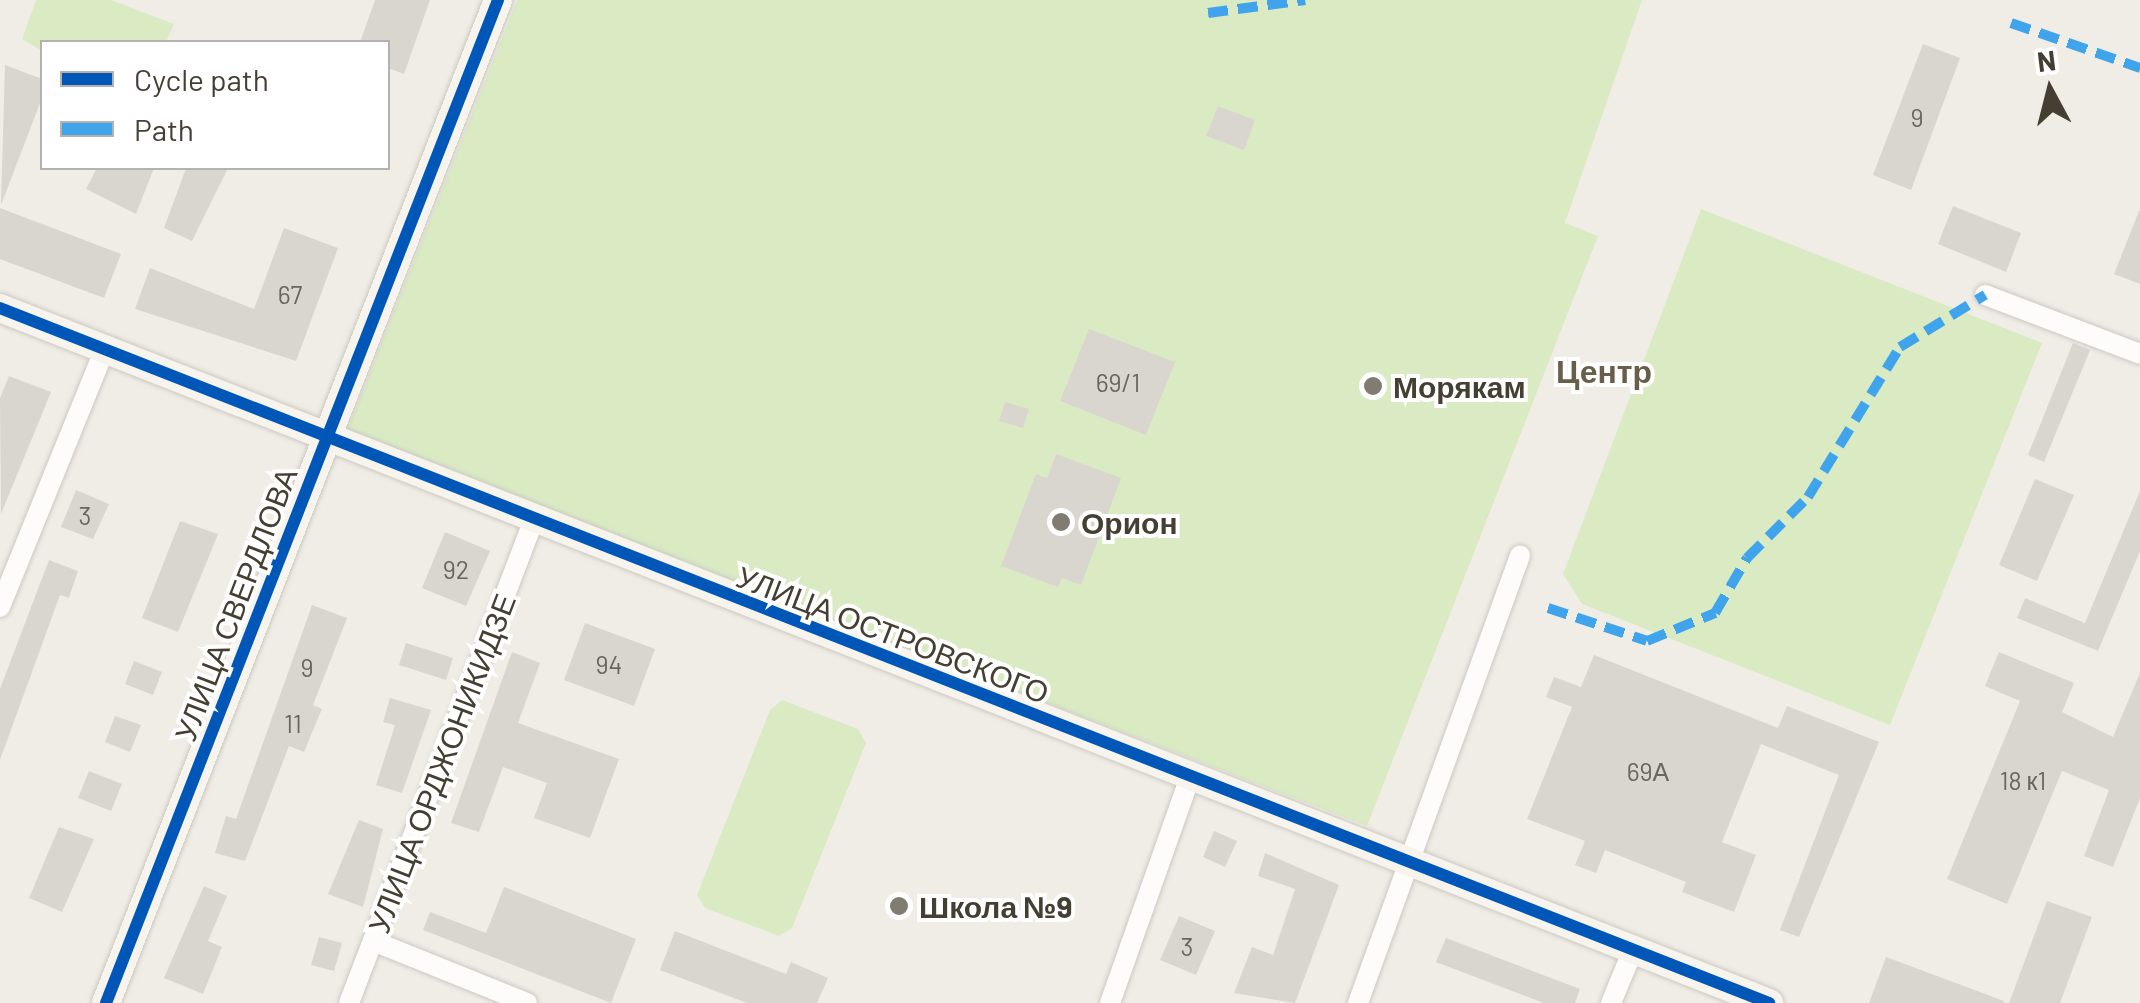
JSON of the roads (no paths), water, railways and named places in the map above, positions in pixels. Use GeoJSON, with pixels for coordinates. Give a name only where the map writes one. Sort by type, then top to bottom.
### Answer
{"type":"FeatureCollection","features":[{"type":"Feature","properties":{"kind":"street","name":"УЛИЦА СВЕРДЛОВА"},"geometry":{"type":"LineString","coordinates":[[106,1003],[498,0]]}},
{"type":"Feature","properties":{"kind":"street"},"geometry":{"type":"LineString","coordinates":[[1986,295],[2140,354]]}},
{"type":"Feature","properties":{"kind":"street","name":"УЛИЦА ОСТРОВСКОГО"},"geometry":{"type":"LineString","coordinates":[[0,308],[326,442],[1192,772],[1769,1003]]}},
{"type":"Feature","properties":{"kind":"street"},"geometry":{"type":"LineString","coordinates":[[0,607],[6,576],[104,350]]}},
{"type":"Feature","properties":{"kind":"street","name":"УЛИЦА ОРДЖОНИКИДЗЕ"},"geometry":{"type":"LineString","coordinates":[[350,1003],[532,522]]}},
{"type":"Feature","properties":{"kind":"street"},"geometry":{"type":"LineString","coordinates":[[1358,1003],[1520,555]]}},
{"type":"Feature","properties":{"kind":"street"},"geometry":{"type":"LineString","coordinates":[[1110,1003],[1192,772]]}},
{"type":"Feature","properties":{"kind":"street"},"geometry":{"type":"LineString","coordinates":[[373,941],[527,1003]]}},
{"type":"Feature","properties":{"kind":"street"},"geometry":{"type":"LineString","coordinates":[[1611,1003],[1633,950]]}},
{"type":"Feature","properties":{"kind":"place","name":"Морякам"},"geometry":{"type":"Point","coordinates":[1373,386]}},
{"type":"Feature","properties":{"kind":"place","name":"Орион"},"geometry":{"type":"Point","coordinates":[1061,522]}},
{"type":"Feature","properties":{"kind":"place","name":"Школа №9"},"geometry":{"type":"Point","coordinates":[899,906]}},
{"type":"Feature","properties":{"kind":"district","name":"Центр"},"geometry":{"type":"Point","coordinates":[1604,370]}}]}
